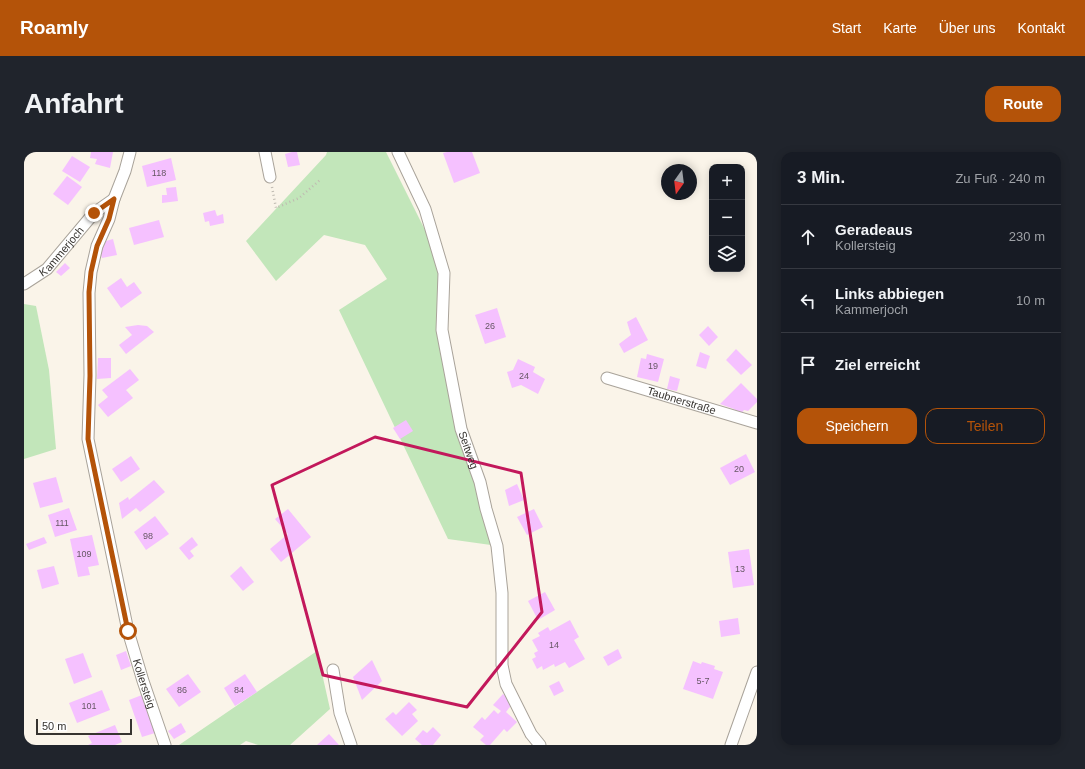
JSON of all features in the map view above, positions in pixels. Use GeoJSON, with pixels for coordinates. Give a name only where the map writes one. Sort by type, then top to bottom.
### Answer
{"type":"FeatureCollection","features":[{"type":"Feature","properties":{"kind":"street","name":"Kollersteig"},"geometry":{"type":"LineString","coordinates":[[130,152],[125,171],[114,199],[109,219],[97,246],[91,272],[89,292],[90,376],[88,439],[128,631],[165,745]]}},
{"type":"Feature","properties":{"kind":"street"},"geometry":{"type":"LineString","coordinates":[[265,152],[270,176]]}},
{"type":"Feature","properties":{"kind":"street","name":"Seitweg"},"geometry":{"type":"LineString","coordinates":[[398,152],[424,209],[444,273],[442,330],[461,429],[480,482],[497,546],[502,593],[502,665],[506,684],[531,734],[540,745]]}},
{"type":"Feature","properties":{"kind":"street","name":"Kammerjoch"},"geometry":{"type":"LineString","coordinates":[[24,284],[48,268],[94,213],[114,199]]}},
{"type":"Feature","properties":{"kind":"street","name":"Taubnerstraße"},"geometry":{"type":"LineString","coordinates":[[607,378],[757,423]]}},
{"type":"Feature","properties":{"kind":"street"},"geometry":{"type":"LineString","coordinates":[[333,670],[340,713],[351,745]]}},
{"type":"Feature","properties":{"kind":"street"},"geometry":{"type":"LineString","coordinates":[[731,745],[757,672]]}},
{"type":"Feature","properties":{"kind":"path"},"geometry":{"type":"LineString","coordinates":[[270,176],[276,208],[299,198],[320,180]]}},
{"type":"Feature","properties":{"kind":"highlighted area"},"geometry":{"type":"Polygon","coordinates":[[[375,437],[521,473],[542,612],[467,707],[323,675],[272,485],[375,437]]]}},
{"type":"Feature","properties":{"kind":"green space"},"geometry":{"type":"Polygon","coordinates":[[[327,152],[386,152],[444,268],[442,321],[464,434],[498,546],[448,539],[339,310],[387,279],[365,245],[324,235],[276,281],[246,241],[326,155],[327,152]]]}},
{"type":"Feature","properties":{"kind":"green space"},"geometry":{"type":"Polygon","coordinates":[[[24,304],[36,306],[49,370],[56,449],[24,459],[24,304]]]}},
{"type":"Feature","properties":{"kind":"green space"},"geometry":{"type":"Polygon","coordinates":[[[317,651],[330,709],[290,745],[258,745],[246,741],[240,745],[179,745],[317,651]]]}},
{"type":"Feature","properties":{"kind":"building"},"geometry":{"type":"Polygon","coordinates":[[[91,152],[113,152],[110,168],[95,164],[97,159],[90,158],[91,152]]]}},
{"type":"Feature","properties":{"kind":"building"},"geometry":{"type":"Polygon","coordinates":[[[297,152],[300,165],[288,167],[285,154],[297,152]]]}},
{"type":"Feature","properties":{"kind":"building"},"geometry":{"type":"Polygon","coordinates":[[[472,152],[480,173],[454,183],[443,153],[472,152]]]}},
{"type":"Feature","properties":{"kind":"building"},"geometry":{"type":"Polygon","coordinates":[[[72,156],[90,167],[80,182],[62,171],[72,156]]]}},
{"type":"Feature","properties":{"kind":"building"},"geometry":{"type":"Polygon","coordinates":[[[171,158],[176,180],[147,187],[142,166],[171,158]]]}},
{"type":"Feature","properties":{"kind":"building"},"geometry":{"type":"Polygon","coordinates":[[[67,176],[82,187],[68,205],[53,194],[67,176]]]}},
{"type":"Feature","properties":{"kind":"building"},"geometry":{"type":"Polygon","coordinates":[[[176,187],[178,201],[162,203],[162,195],[167,195],[166,188],[176,187]]]}},
{"type":"Feature","properties":{"kind":"building"},"geometry":{"type":"Polygon","coordinates":[[[215,210],[217,216],[223,214],[224,223],[210,226],[209,221],[205,222],[203,213],[215,210]]]}},
{"type":"Feature","properties":{"kind":"building"},"geometry":{"type":"Polygon","coordinates":[[[159,220],[164,237],[134,245],[129,228],[159,220]]]}},
{"type":"Feature","properties":{"kind":"building"},"geometry":{"type":"Polygon","coordinates":[[[113,239],[117,255],[102,258],[100,252],[106,241],[113,239]]]}},
{"type":"Feature","properties":{"kind":"building"},"geometry":{"type":"Polygon","coordinates":[[[65,263],[70,268],[61,276],[56,272],[65,263]]]}},
{"type":"Feature","properties":{"kind":"building"},"geometry":{"type":"Polygon","coordinates":[[[121,278],[127,287],[134,282],[142,293],[121,308],[107,288],[121,278]]]}},
{"type":"Feature","properties":{"kind":"building"},"geometry":{"type":"Polygon","coordinates":[[[497,308],[506,337],[485,344],[475,315],[497,308]]]}},
{"type":"Feature","properties":{"kind":"building"},"geometry":{"type":"Polygon","coordinates":[[[636,317],[648,340],[624,353],[619,344],[631,335],[627,322],[636,317]]]}},
{"type":"Feature","properties":{"kind":"building"},"geometry":{"type":"Polygon","coordinates":[[[138,325],[147,326],[154,332],[126,354],[119,345],[132,335],[125,327],[138,325]]]}},
{"type":"Feature","properties":{"kind":"building"},"geometry":{"type":"Polygon","coordinates":[[[708,326],[718,337],[709,346],[699,335],[708,326]]]}},
{"type":"Feature","properties":{"kind":"building"},"geometry":{"type":"Polygon","coordinates":[[[736,349],[752,365],[741,375],[726,360],[736,349]]]}},
{"type":"Feature","properties":{"kind":"building"},"geometry":{"type":"Polygon","coordinates":[[[700,352],[710,356],[706,369],[696,366],[700,352]]]}},
{"type":"Feature","properties":{"kind":"building"},"geometry":{"type":"Polygon","coordinates":[[[647,354],[664,359],[658,382],[637,377],[641,358],[646,359],[647,354]]]}},
{"type":"Feature","properties":{"kind":"building"},"geometry":{"type":"Polygon","coordinates":[[[98,358],[111,358],[111,378],[97,379],[98,358]]]}},
{"type":"Feature","properties":{"kind":"building"},"geometry":{"type":"Polygon","coordinates":[[[518,359],[535,367],[533,372],[545,379],[538,394],[521,385],[512,388],[507,372],[513,370],[518,359]]]}},
{"type":"Feature","properties":{"kind":"building"},"geometry":{"type":"Polygon","coordinates":[[[130,369],[139,380],[126,390],[133,398],[108,417],[98,405],[108,397],[102,390],[130,369]]]}},
{"type":"Feature","properties":{"kind":"building"},"geometry":{"type":"Polygon","coordinates":[[[670,376],[680,379],[677,391],[667,389],[670,376]]]}},
{"type":"Feature","properties":{"kind":"building"},"geometry":{"type":"Polygon","coordinates":[[[741,383],[757,399],[757,402],[748,411],[744,410],[741,414],[734,409],[720,404],[741,383]]]}},
{"type":"Feature","properties":{"kind":"building"},"geometry":{"type":"Polygon","coordinates":[[[406,420],[413,431],[400,439],[393,428],[406,420]]]}},
{"type":"Feature","properties":{"kind":"building"},"geometry":{"type":"Polygon","coordinates":[[[746,454],[755,472],[730,485],[720,468],[746,454]]]}},
{"type":"Feature","properties":{"kind":"building"},"geometry":{"type":"Polygon","coordinates":[[[131,456],[140,469],[121,482],[112,469],[131,456]]]}},
{"type":"Feature","properties":{"kind":"building"},"geometry":{"type":"Polygon","coordinates":[[[56,477],[63,502],[40,508],[33,483],[56,477]]]}},
{"type":"Feature","properties":{"kind":"building"},"geometry":{"type":"Polygon","coordinates":[[[154,480],[165,492],[140,512],[136,508],[122,519],[119,503],[128,497],[129,500],[154,480]]]}},
{"type":"Feature","properties":{"kind":"building"},"geometry":{"type":"Polygon","coordinates":[[[517,484],[524,500],[509,506],[505,490],[517,484]]]}},
{"type":"Feature","properties":{"kind":"building"},"geometry":{"type":"Polygon","coordinates":[[[69,508],[77,530],[55,537],[48,515],[69,508]]]}},
{"type":"Feature","properties":{"kind":"building"},"geometry":{"type":"Polygon","coordinates":[[[288,509],[311,537],[281,562],[270,549],[288,534],[275,519],[288,509]]]}},
{"type":"Feature","properties":{"kind":"building"},"geometry":{"type":"Polygon","coordinates":[[[534,509],[543,527],[527,535],[517,517],[534,509]]]}},
{"type":"Feature","properties":{"kind":"building"},"geometry":{"type":"Polygon","coordinates":[[[155,516],[169,534],[146,550],[134,532],[155,516]]]}},
{"type":"Feature","properties":{"kind":"building"},"geometry":{"type":"Polygon","coordinates":[[[92,535],[99,565],[88,567],[90,575],[78,577],[70,539],[92,535]]]}},
{"type":"Feature","properties":{"kind":"building"},"geometry":{"type":"Polygon","coordinates":[[[44,537],[47,543],[29,550],[26,544],[44,537]]]}},
{"type":"Feature","properties":{"kind":"building"},"geometry":{"type":"Polygon","coordinates":[[[192,537],[198,545],[190,551],[194,556],[189,560],[179,548],[192,537]]]}},
{"type":"Feature","properties":{"kind":"building"},"geometry":{"type":"Polygon","coordinates":[[[749,549],[754,585],[733,588],[728,552],[749,549]]]}},
{"type":"Feature","properties":{"kind":"building"},"geometry":{"type":"Polygon","coordinates":[[[54,566],[59,584],[42,589],[37,570],[54,566]]]}},
{"type":"Feature","properties":{"kind":"building"},"geometry":{"type":"Polygon","coordinates":[[[241,566],[254,582],[243,591],[230,576],[241,566]]]}},
{"type":"Feature","properties":{"kind":"building"},"geometry":{"type":"Polygon","coordinates":[[[545,592],[555,610],[538,620],[528,601],[545,592]]]}},
{"type":"Feature","properties":{"kind":"building"},"geometry":{"type":"Polygon","coordinates":[[[738,618],[740,634],[721,637],[719,621],[738,618]]]}},
{"type":"Feature","properties":{"kind":"building"},"geometry":{"type":"Polygon","coordinates":[[[570,620],[579,637],[574,640],[585,659],[569,668],[565,662],[555,667],[554,664],[543,670],[542,666],[537,669],[532,659],[536,657],[534,653],[538,651],[532,640],[540,636],[538,633],[548,627],[550,631],[570,620]]]}},
{"type":"Feature","properties":{"kind":"building"},"geometry":{"type":"Polygon","coordinates":[[[618,649],[622,658],[608,666],[603,657],[618,649]]]}},
{"type":"Feature","properties":{"kind":"building"},"geometry":{"type":"Polygon","coordinates":[[[126,651],[131,666],[121,670],[116,655],[126,651]]]}},
{"type":"Feature","properties":{"kind":"building"},"geometry":{"type":"Polygon","coordinates":[[[83,653],[92,677],[74,684],[65,659],[83,653]]]}},
{"type":"Feature","properties":{"kind":"building"},"geometry":{"type":"Polygon","coordinates":[[[372,660],[382,681],[362,700],[353,677],[372,660]]]}},
{"type":"Feature","properties":{"kind":"building"},"geometry":{"type":"Polygon","coordinates":[[[693,661],[715,666],[714,669],[723,672],[713,699],[683,689],[693,661]]]}},
{"type":"Feature","properties":{"kind":"building"},"geometry":{"type":"Polygon","coordinates":[[[188,674],[201,692],[179,707],[166,689],[188,674]]]}},
{"type":"Feature","properties":{"kind":"building"},"geometry":{"type":"Polygon","coordinates":[[[245,674],[257,692],[235,706],[224,688],[245,674]]]}},
{"type":"Feature","properties":{"kind":"building"},"geometry":{"type":"Polygon","coordinates":[[[559,681],[564,691],[554,696],[549,686],[559,681]]]}},
{"type":"Feature","properties":{"kind":"building"},"geometry":{"type":"Polygon","coordinates":[[[102,690],[110,710],[77,723],[69,703],[102,690]]]}},
{"type":"Feature","properties":{"kind":"building"},"geometry":{"type":"Polygon","coordinates":[[[503,694],[513,703],[506,712],[517,722],[507,732],[504,729],[490,745],[486,745],[480,740],[484,736],[473,727],[482,717],[485,720],[494,710],[498,714],[501,711],[493,705],[503,694]]]}},
{"type":"Feature","properties":{"kind":"building"},"geometry":{"type":"Polygon","coordinates":[[[142,695],[155,733],[142,737],[129,700],[142,695]]]}},
{"type":"Feature","properties":{"kind":"building"},"geometry":{"type":"Polygon","coordinates":[[[409,702],[417,710],[412,714],[418,721],[402,736],[385,719],[393,712],[396,715],[409,702]]]}},
{"type":"Feature","properties":{"kind":"building"},"geometry":{"type":"Polygon","coordinates":[[[181,723],[186,732],[174,739],[168,731],[181,723]]]}},
{"type":"Feature","properties":{"kind":"building"},"geometry":{"type":"Polygon","coordinates":[[[115,725],[122,742],[115,745],[88,745],[92,743],[88,736],[115,725]]]}},
{"type":"Feature","properties":{"kind":"building"},"geometry":{"type":"Polygon","coordinates":[[[433,727],[441,735],[433,745],[422,745],[415,739],[423,730],[427,733],[433,727]]]}},
{"type":"Feature","properties":{"kind":"building"},"geometry":{"type":"Polygon","coordinates":[[[329,734],[339,745],[317,745],[329,734]]]}},
{"type":"Feature","properties":{"kind":"route"},"geometry":{"type":"LineString","coordinates":[[94,213],[114,199],[109,219],[97,246],[91,272],[89,292],[90,376],[88,439],[128,631]]}}]}
